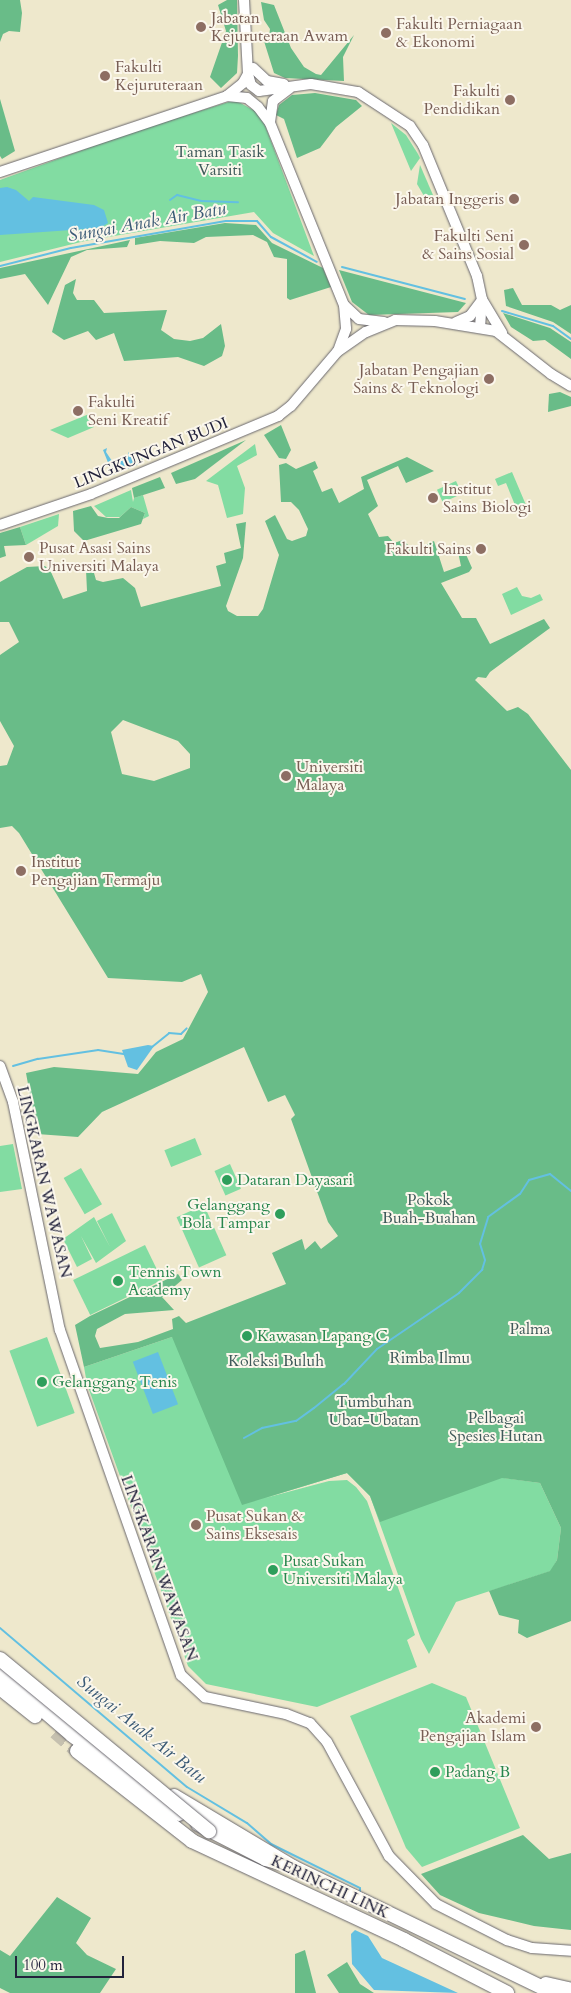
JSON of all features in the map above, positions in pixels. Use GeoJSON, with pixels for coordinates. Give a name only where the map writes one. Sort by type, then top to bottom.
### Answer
{"type":"FeatureCollection","features":[{"type":"Feature","properties":{"kind":"highway"},"geometry":{"type":"LineString","coordinates":[[0,1658],[25,1685],[88,1738],[196,1810],[296,1868],[554,1993]]}},
{"type":"Feature","properties":{"kind":"highway"},"geometry":{"type":"LineString","coordinates":[[0,1658],[209,1832],[275,1880]]}},
{"type":"Feature","properties":{"kind":"highway"},"geometry":{"type":"LineString","coordinates":[[0,1673],[72,1735],[179,1814],[266,1859],[296,1868]]}},
{"type":"Feature","properties":{"kind":"highway"},"geometry":{"type":"LineString","coordinates":[[0,1688],[55,1732]]}},
{"type":"Feature","properties":{"kind":"highway","name":"KERINCHI LINK"},"geometry":{"type":"LineString","coordinates":[[77,1751],[147,1808],[192,1841],[404,1940],[506,1992]]}},
{"type":"Feature","properties":{"kind":"highway"},"geometry":{"type":"LineString","coordinates":[[512,1973],[571,1990]]}},
{"type":"Feature","properties":{"kind":"street"},"geometry":{"type":"LineString","coordinates":[[244,0],[245,42],[250,71],[344,305],[346,328],[337,352]]}},
{"type":"Feature","properties":{"kind":"street"},"geometry":{"type":"LineString","coordinates":[[250,71],[267,81],[358,92],[410,126],[428,158],[477,276],[482,299],[480,327]]}},
{"type":"Feature","properties":{"kind":"street"},"geometry":{"type":"LineString","coordinates":[[0,172],[226,96],[244,83],[250,71]]}},
{"type":"Feature","properties":{"kind":"street"},"geometry":{"type":"LineString","coordinates":[[259,92],[297,84]]}},
{"type":"Feature","properties":{"kind":"street"},"geometry":{"type":"LineString","coordinates":[[270,123],[273,101],[297,84]]}},
{"type":"Feature","properties":{"kind":"street"},"geometry":{"type":"LineString","coordinates":[[226,96],[247,98],[258,107],[270,123]]}},
{"type":"Feature","properties":{"kind":"street"},"geometry":{"type":"LineString","coordinates":[[454,323],[470,316],[482,299]]}},
{"type":"Feature","properties":{"kind":"street"},"geometry":{"type":"LineString","coordinates":[[482,299],[504,336]]}},
{"type":"Feature","properties":{"kind":"street"},"geometry":{"type":"LineString","coordinates":[[344,305],[366,322],[395,320],[435,321],[480,327],[504,336],[551,374],[571,386]]}},
{"type":"Feature","properties":{"kind":"street"},"geometry":{"type":"LineString","coordinates":[[337,352],[366,332],[395,320]]}},
{"type":"Feature","properties":{"kind":"street","name":"LINGKUNGAN BUDI"},"geometry":{"type":"LineString","coordinates":[[0,525],[77,499],[252,428],[282,413],[303,392],[337,352]]}},
{"type":"Feature","properties":{"kind":"street","name":"LINGKARAN WAWASAN"},"geometry":{"type":"LineString","coordinates":[[0,1066],[13,1102],[60,1330],[181,1675],[204,1696],[291,1715],[310,1723],[327,1742],[389,1856],[436,1904],[507,1940],[532,1948],[571,1951]]}},
{"type":"Feature","properties":{"kind":"green space"},"geometry":{"type":"Polygon","coordinates":[[[0,0],[20,0],[22,13],[20,32],[9,31],[3,34],[0,42],[0,0]]]}},
{"type":"Feature","properties":{"kind":"green space"},"geometry":{"type":"Polygon","coordinates":[[[227,0],[237,0],[237,73],[221,88],[210,77],[226,31],[218,5],[227,0]]]}},
{"type":"Feature","properties":{"kind":"green space"},"geometry":{"type":"Polygon","coordinates":[[[261,2],[274,5],[291,48],[304,67],[316,74],[321,75],[354,35],[343,57],[344,81],[285,78],[274,73],[263,38],[269,36],[270,29],[264,20],[261,2]]]}},
{"type":"Feature","properties":{"kind":"green space"},"geometry":{"type":"Polygon","coordinates":[[[315,93],[356,100],[362,106],[336,127],[320,148],[297,158],[284,119],[276,115],[279,105],[292,95],[315,93]]]}},
{"type":"Feature","properties":{"kind":"green space"},"geometry":{"type":"Polygon","coordinates":[[[0,99],[15,151],[2,159],[0,156],[0,99]]]}},
{"type":"Feature","properties":{"kind":"green space","name":"Taman Tasik Varsiti"},"geometry":{"type":"Polygon","coordinates":[[[235,100],[255,111],[265,125],[314,256],[273,233],[254,212],[85,241],[0,262],[0,180],[132,132],[235,100]]]}},
{"type":"Feature","properties":{"kind":"green space"},"geometry":{"type":"Polygon","coordinates":[[[391,123],[406,135],[420,158],[411,171],[391,123]]]}},
{"type":"Feature","properties":{"kind":"green space"},"geometry":{"type":"Polygon","coordinates":[[[420,165],[436,202],[424,196],[417,184],[420,165]]]}},
{"type":"Feature","properties":{"kind":"green space"},"geometry":{"type":"Polygon","coordinates":[[[225,223],[256,225],[272,243],[323,268],[331,287],[290,300],[287,298],[287,259],[274,257],[267,242],[253,235],[206,237],[194,243],[160,241],[135,245],[135,238],[225,223]]]}},
{"type":"Feature","properties":{"kind":"green space"},"geometry":{"type":"Polygon","coordinates":[[[130,240],[127,247],[87,250],[71,257],[48,305],[25,274],[0,279],[0,268],[130,240]]]}},
{"type":"Feature","properties":{"kind":"green space"},"geometry":{"type":"Polygon","coordinates":[[[339,270],[466,303],[458,312],[369,315],[352,302],[339,270]]]}},
{"type":"Feature","properties":{"kind":"green space"},"geometry":{"type":"Polygon","coordinates":[[[76,279],[73,293],[77,300],[94,300],[104,313],[167,310],[161,330],[174,339],[190,341],[203,338],[221,324],[225,346],[222,356],[204,366],[178,357],[124,361],[114,333],[96,340],[88,331],[64,340],[52,332],[65,285],[76,279]]]}},
{"type":"Feature","properties":{"kind":"green space"},"geometry":{"type":"Polygon","coordinates":[[[513,288],[522,305],[551,305],[560,310],[571,305],[571,334],[553,322],[506,306],[504,290],[513,288]]]}},
{"type":"Feature","properties":{"kind":"green space"},"geometry":{"type":"Polygon","coordinates":[[[503,313],[550,328],[571,342],[571,359],[545,340],[533,341],[511,327],[503,313]]]}},
{"type":"Feature","properties":{"kind":"green space"},"geometry":{"type":"Polygon","coordinates":[[[560,392],[571,397],[571,406],[548,412],[549,394],[560,392]]]}},
{"type":"Feature","properties":{"kind":"green space"},"geometry":{"type":"Polygon","coordinates":[[[89,414],[94,427],[68,438],[50,430],[89,414]]]}},
{"type":"Feature","properties":{"kind":"green space"},"geometry":{"type":"Polygon","coordinates":[[[281,425],[291,450],[286,459],[279,458],[264,435],[281,425]]]}},
{"type":"Feature","properties":{"kind":"green space"},"geometry":{"type":"Polygon","coordinates":[[[246,440],[195,479],[176,484],[171,473],[246,440]]]}},
{"type":"Feature","properties":{"kind":"green space"},"geometry":{"type":"Polygon","coordinates":[[[255,444],[257,455],[237,466],[245,488],[243,514],[227,518],[218,485],[206,481],[255,444]]]}},
{"type":"Feature","properties":{"kind":"green space"},"geometry":{"type":"Polygon","coordinates":[[[407,457],[434,471],[406,483],[398,466],[367,480],[378,506],[368,514],[379,537],[388,536],[394,543],[403,540],[410,547],[419,548],[434,541],[444,572],[461,566],[458,552],[464,550],[472,568],[469,572],[441,583],[462,618],[476,618],[490,644],[544,619],[550,628],[490,672],[486,678],[478,677],[475,680],[507,711],[518,707],[528,714],[571,770],[571,1621],[527,1638],[518,1633],[519,1620],[499,1615],[489,1591],[550,1571],[557,1560],[561,1528],[540,1483],[502,1478],[380,1522],[370,1496],[347,1473],[242,1505],[172,1337],[84,1367],[75,1325],[90,1316],[178,1274],[182,1280],[162,1297],[174,1310],[125,1314],[97,1329],[95,1336],[100,1348],[138,1342],[173,1329],[172,1319],[179,1316],[186,1323],[286,1284],[272,1253],[302,1239],[305,1250],[315,1241],[321,1249],[338,1236],[328,1222],[291,1119],[295,1115],[285,1095],[268,1102],[244,1047],[102,1112],[78,1137],[37,1134],[26,1073],[54,1067],[138,1074],[156,1052],[183,1039],[208,992],[201,974],[182,982],[108,978],[19,833],[12,826],[0,828],[0,766],[7,765],[14,746],[0,721],[0,655],[19,642],[9,622],[0,622],[0,582],[27,567],[45,566],[51,572],[63,599],[87,591],[86,570],[94,573],[96,580],[103,582],[123,578],[135,588],[141,607],[221,586],[216,566],[226,563],[224,553],[241,548],[236,524],[246,522],[243,558],[226,606],[228,611],[237,616],[258,616],[263,609],[279,555],[265,521],[275,515],[287,539],[292,541],[306,536],[308,529],[299,510],[291,502],[281,502],[279,465],[286,463],[296,469],[315,461],[318,468],[313,471],[322,492],[332,488],[339,503],[364,489],[361,477],[407,457]],[[123,720],[111,732],[122,774],[154,781],[190,768],[190,754],[178,741],[123,720]]]}},
{"type":"Feature","properties":{"kind":"green space"},"geometry":{"type":"Polygon","coordinates":[[[512,472],[526,505],[509,512],[507,508],[515,505],[506,483],[498,486],[495,479],[512,472]]]}},
{"type":"Feature","properties":{"kind":"green space"},"geometry":{"type":"Polygon","coordinates":[[[160,477],[165,488],[134,498],[132,488],[160,477]]]}},
{"type":"Feature","properties":{"kind":"green space"},"geometry":{"type":"Polygon","coordinates":[[[456,481],[462,494],[443,503],[437,490],[456,481]]]}},
{"type":"Feature","properties":{"kind":"green space"},"geometry":{"type":"Polygon","coordinates":[[[131,490],[133,502],[134,498],[143,495],[149,516],[143,519],[145,513],[131,507],[120,517],[106,517],[94,506],[131,490]]]}},
{"type":"Feature","properties":{"kind":"green space"},"geometry":{"type":"Polygon","coordinates":[[[91,506],[98,516],[108,518],[119,518],[131,507],[145,513],[141,524],[84,541],[74,531],[73,511],[91,506]]]}},
{"type":"Feature","properties":{"kind":"green space"},"geometry":{"type":"Polygon","coordinates":[[[59,514],[58,526],[26,545],[20,527],[59,514]]]}},
{"type":"Feature","properties":{"kind":"green space"},"geometry":{"type":"Polygon","coordinates":[[[20,527],[26,545],[4,546],[6,556],[0,558],[0,533],[20,527]]]}},
{"type":"Feature","properties":{"kind":"green space"},"geometry":{"type":"Polygon","coordinates":[[[517,587],[522,596],[531,598],[540,594],[543,600],[511,615],[502,594],[517,587]]]}},
{"type":"Feature","properties":{"kind":"green space"},"geometry":{"type":"Polygon","coordinates":[[[195,1138],[202,1155],[171,1167],[164,1150],[195,1138]]]}},
{"type":"Feature","properties":{"kind":"green space"},"geometry":{"type":"Polygon","coordinates":[[[13,1144],[22,1189],[0,1192],[0,1146],[13,1144]]]}},
{"type":"Feature","properties":{"kind":"green space","name":"Dataran Dayasari"},"geometry":{"type":"Polygon","coordinates":[[[230,1164],[241,1189],[225,1196],[214,1171],[230,1164]]]}},
{"type":"Feature","properties":{"kind":"green space"},"geometry":{"type":"Polygon","coordinates":[[[81,1168],[102,1204],[85,1214],[64,1178],[81,1168]]]}},
{"type":"Feature","properties":{"kind":"green space"},"geometry":{"type":"Polygon","coordinates":[[[204,1205],[226,1255],[199,1267],[177,1217],[204,1205]]]}},
{"type":"Feature","properties":{"kind":"green space"},"geometry":{"type":"Polygon","coordinates":[[[112,1213],[126,1241],[96,1263],[81,1236],[92,1259],[77,1267],[63,1239],[94,1217],[110,1247],[97,1221],[112,1213]]]}},
{"type":"Feature","properties":{"kind":"green space","name":"Tennis Town Academy"},"geometry":{"type":"Polygon","coordinates":[[[145,1245],[162,1280],[90,1315],[73,1280],[145,1245]]]}},
{"type":"Feature","properties":{"kind":"green space","name":"Gelanggang Tenis"},"geometry":{"type":"Polygon","coordinates":[[[47,1337],[75,1413],[37,1427],[9,1351],[47,1337]]]}},
{"type":"Feature","properties":{"kind":"green space","name":"Pusat Sukan Universiti Malaya"},"geometry":{"type":"Polygon","coordinates":[[[172,1337],[504,1478],[540,1483],[561,1528],[557,1560],[551,1571],[456,1602],[429,1654],[421,1639],[370,1496],[347,1473],[265,1498],[329,1481],[347,1480],[356,1487],[367,1501],[415,1635],[407,1640],[417,1667],[317,1707],[206,1684],[188,1666],[87,1384],[84,1367],[172,1337]]]}},
{"type":"Feature","properties":{"kind":"green space","name":"Padang B"},"geometry":{"type":"Polygon","coordinates":[[[432,1683],[466,1697],[520,1828],[422,1867],[406,1848],[350,1716],[432,1683]]]}},
{"type":"Feature","properties":{"kind":"green space"},"geometry":{"type":"Polygon","coordinates":[[[523,1835],[549,1859],[571,1853],[571,1930],[534,1926],[479,1913],[440,1895],[421,1874],[523,1835]]]}},
{"type":"Feature","properties":{"kind":"green space"},"geometry":{"type":"Polygon","coordinates":[[[57,1897],[91,1918],[76,1943],[87,1955],[116,1969],[100,1993],[10,1993],[0,1988],[0,1950],[10,1956],[57,1897]]]}},
{"type":"Feature","properties":{"kind":"green space"},"geometry":{"type":"Polygon","coordinates":[[[305,1950],[316,1993],[295,1993],[295,1954],[305,1950]]]}},
{"type":"Feature","properties":{"kind":"green space"},"geometry":{"type":"Polygon","coordinates":[[[347,1962],[360,1984],[374,1993],[339,1993],[327,1975],[347,1962]]]}},
{"type":"Feature","properties":{"kind":"water"},"geometry":{"type":"Polygon","coordinates":[[[7,187],[16,190],[29,201],[33,197],[94,205],[104,210],[108,223],[100,228],[0,235],[0,188],[7,187]]]}},
{"type":"Feature","properties":{"kind":"water"},"geometry":{"type":"Polygon","coordinates":[[[107,448],[106,452],[114,464],[128,458],[128,452],[133,459],[140,454],[144,462],[113,475],[103,450],[107,448]]]}},
{"type":"Feature","properties":{"kind":"water"},"geometry":{"type":"Polygon","coordinates":[[[148,1045],[154,1046],[137,1070],[128,1067],[122,1050],[148,1045]]]}},
{"type":"Feature","properties":{"kind":"water"},"geometry":{"type":"Polygon","coordinates":[[[158,1352],[178,1404],[153,1414],[133,1362],[158,1352]]]}},
{"type":"Feature","properties":{"kind":"water"},"geometry":{"type":"Polygon","coordinates":[[[355,1930],[368,1936],[382,1958],[458,1993],[374,1990],[352,1964],[351,1934],[355,1930]]]}},
{"type":"Feature","properties":{"kind":"waterway"},"geometry":{"type":"LineString","coordinates":[[170,200],[177,195],[201,201],[238,202]]}},
{"type":"Feature","properties":{"kind":"waterway","name":"Sungai Anak Air Batu"},"geometry":{"type":"LineString","coordinates":[[0,266],[71,248],[226,221],[257,221],[271,237],[317,262]]}},
{"type":"Feature","properties":{"kind":"waterway","name":"Sungai Anak Air Batu"},"geometry":{"type":"LineString","coordinates":[[342,267],[465,299]]}},
{"type":"Feature","properties":{"kind":"waterway","name":"Sungai Anak Air Batu"},"geometry":{"type":"LineString","coordinates":[[502,311],[553,326],[571,339]]}},
{"type":"Feature","properties":{"kind":"waterway"},"geometry":{"type":"LineString","coordinates":[[152,1047],[169,1033],[181,1034],[187,1028]]}},
{"type":"Feature","properties":{"kind":"waterway"},"geometry":{"type":"LineString","coordinates":[[13,1066],[38,1059],[98,1050],[124,1054]]}},
{"type":"Feature","properties":{"kind":"waterway"},"geometry":{"type":"LineString","coordinates":[[244,1438],[262,1428],[296,1421],[344,1384],[377,1349],[459,1293],[482,1270],[485,1260],[480,1244],[488,1217],[520,1194],[529,1180],[550,1174],[571,1191]]}},
{"type":"Feature","properties":{"kind":"waterway","name":"Sungai Anak Air Batu"},"geometry":{"type":"LineString","coordinates":[[0,1628],[187,1787],[247,1823],[271,1844],[360,1888],[360,1894]]}},
{"type":"Feature","properties":{"kind":"tunnel"},"geometry":{"type":"LineString","coordinates":[[55,1732],[77,1751]]}},
{"type":"Feature","properties":{"kind":"place","name":"Jabatan Kejuruteraan Awam"},"geometry":{"type":"Point","coordinates":[201,27]}},
{"type":"Feature","properties":{"kind":"place","name":"Fakulti Perniagaan & Ekonomi"},"geometry":{"type":"Point","coordinates":[386,33]}},
{"type":"Feature","properties":{"kind":"place","name":"Fakulti Kejuruteraan"},"geometry":{"type":"Point","coordinates":[105,76]}},
{"type":"Feature","properties":{"kind":"place","name":"Fakulti Pendidikan"},"geometry":{"type":"Point","coordinates":[510,100]}},
{"type":"Feature","properties":{"kind":"place","name":"Jabatan Inggeris"},"geometry":{"type":"Point","coordinates":[514,199]}},
{"type":"Feature","properties":{"kind":"place","name":"Fakulti Seni & Sains Sosial"},"geometry":{"type":"Point","coordinates":[524,245]}},
{"type":"Feature","properties":{"kind":"place","name":"Jabatan Pengajian Sains & Teknologi"},"geometry":{"type":"Point","coordinates":[489,379]}},
{"type":"Feature","properties":{"kind":"place","name":"Fakulti Seni Kreatif"},"geometry":{"type":"Point","coordinates":[78,411]}},
{"type":"Feature","properties":{"kind":"place","name":"Institut Sains Biologi"},"geometry":{"type":"Point","coordinates":[433,498]}},
{"type":"Feature","properties":{"kind":"place","name":"Fakulti Sains"},"geometry":{"type":"Point","coordinates":[481,549]}},
{"type":"Feature","properties":{"kind":"place","name":"Pusat Asasi Sains Universiti Malaya"},"geometry":{"type":"Point","coordinates":[29,557]}},
{"type":"Feature","properties":{"kind":"place","name":"Universiti Malaya"},"geometry":{"type":"Point","coordinates":[286,776]}},
{"type":"Feature","properties":{"kind":"place","name":"Institut Pengajian Termaju"},"geometry":{"type":"Point","coordinates":[21,871]}},
{"type":"Feature","properties":{"kind":"place","name":"Dataran Dayasari"},"geometry":{"type":"Point","coordinates":[227,1180]}},
{"type":"Feature","properties":{"kind":"place","name":"Gelanggang Bola Tampar"},"geometry":{"type":"Point","coordinates":[280,1214]}},
{"type":"Feature","properties":{"kind":"place","name":"Tennis Town Academy"},"geometry":{"type":"Point","coordinates":[118,1281]}},
{"type":"Feature","properties":{"kind":"place","name":"Kawasan Lapang C"},"geometry":{"type":"Point","coordinates":[247,1336]}},
{"type":"Feature","properties":{"kind":"place","name":"Gelanggang Tenis"},"geometry":{"type":"Point","coordinates":[42,1382]}},
{"type":"Feature","properties":{"kind":"place","name":"Pusat Sukan & Sains Eksesais"},"geometry":{"type":"Point","coordinates":[196,1525]}},
{"type":"Feature","properties":{"kind":"place","name":"Pusat Sukan Universiti Malaya"},"geometry":{"type":"Point","coordinates":[273,1570]}},
{"type":"Feature","properties":{"kind":"place","name":"Akademi Pengajian Islam"},"geometry":{"type":"Point","coordinates":[536,1727]}},
{"type":"Feature","properties":{"kind":"place","name":"Padang B"},"geometry":{"type":"Point","coordinates":[435,1772]}},
{"type":"Feature","properties":{"kind":"park label","name":"Pokok Buah-Buahan"},"geometry":{"type":"Point","coordinates":[429,1209]}},
{"type":"Feature","properties":{"kind":"park label","name":"Palma"},"geometry":{"type":"Point","coordinates":[530,1329]}},
{"type":"Feature","properties":{"kind":"park label","name":"Rimba Ilmu"},"geometry":{"type":"Point","coordinates":[430,1358]}},
{"type":"Feature","properties":{"kind":"park label","name":"Koleksi Buluh"},"geometry":{"type":"Point","coordinates":[276,1361]}},
{"type":"Feature","properties":{"kind":"park label","name":"Tumbuhan Ubat-Ubatan"},"geometry":{"type":"Point","coordinates":[374,1411]}},
{"type":"Feature","properties":{"kind":"park label","name":"Pelbagai Spesies Hutan"},"geometry":{"type":"Point","coordinates":[496,1427]}}]}
